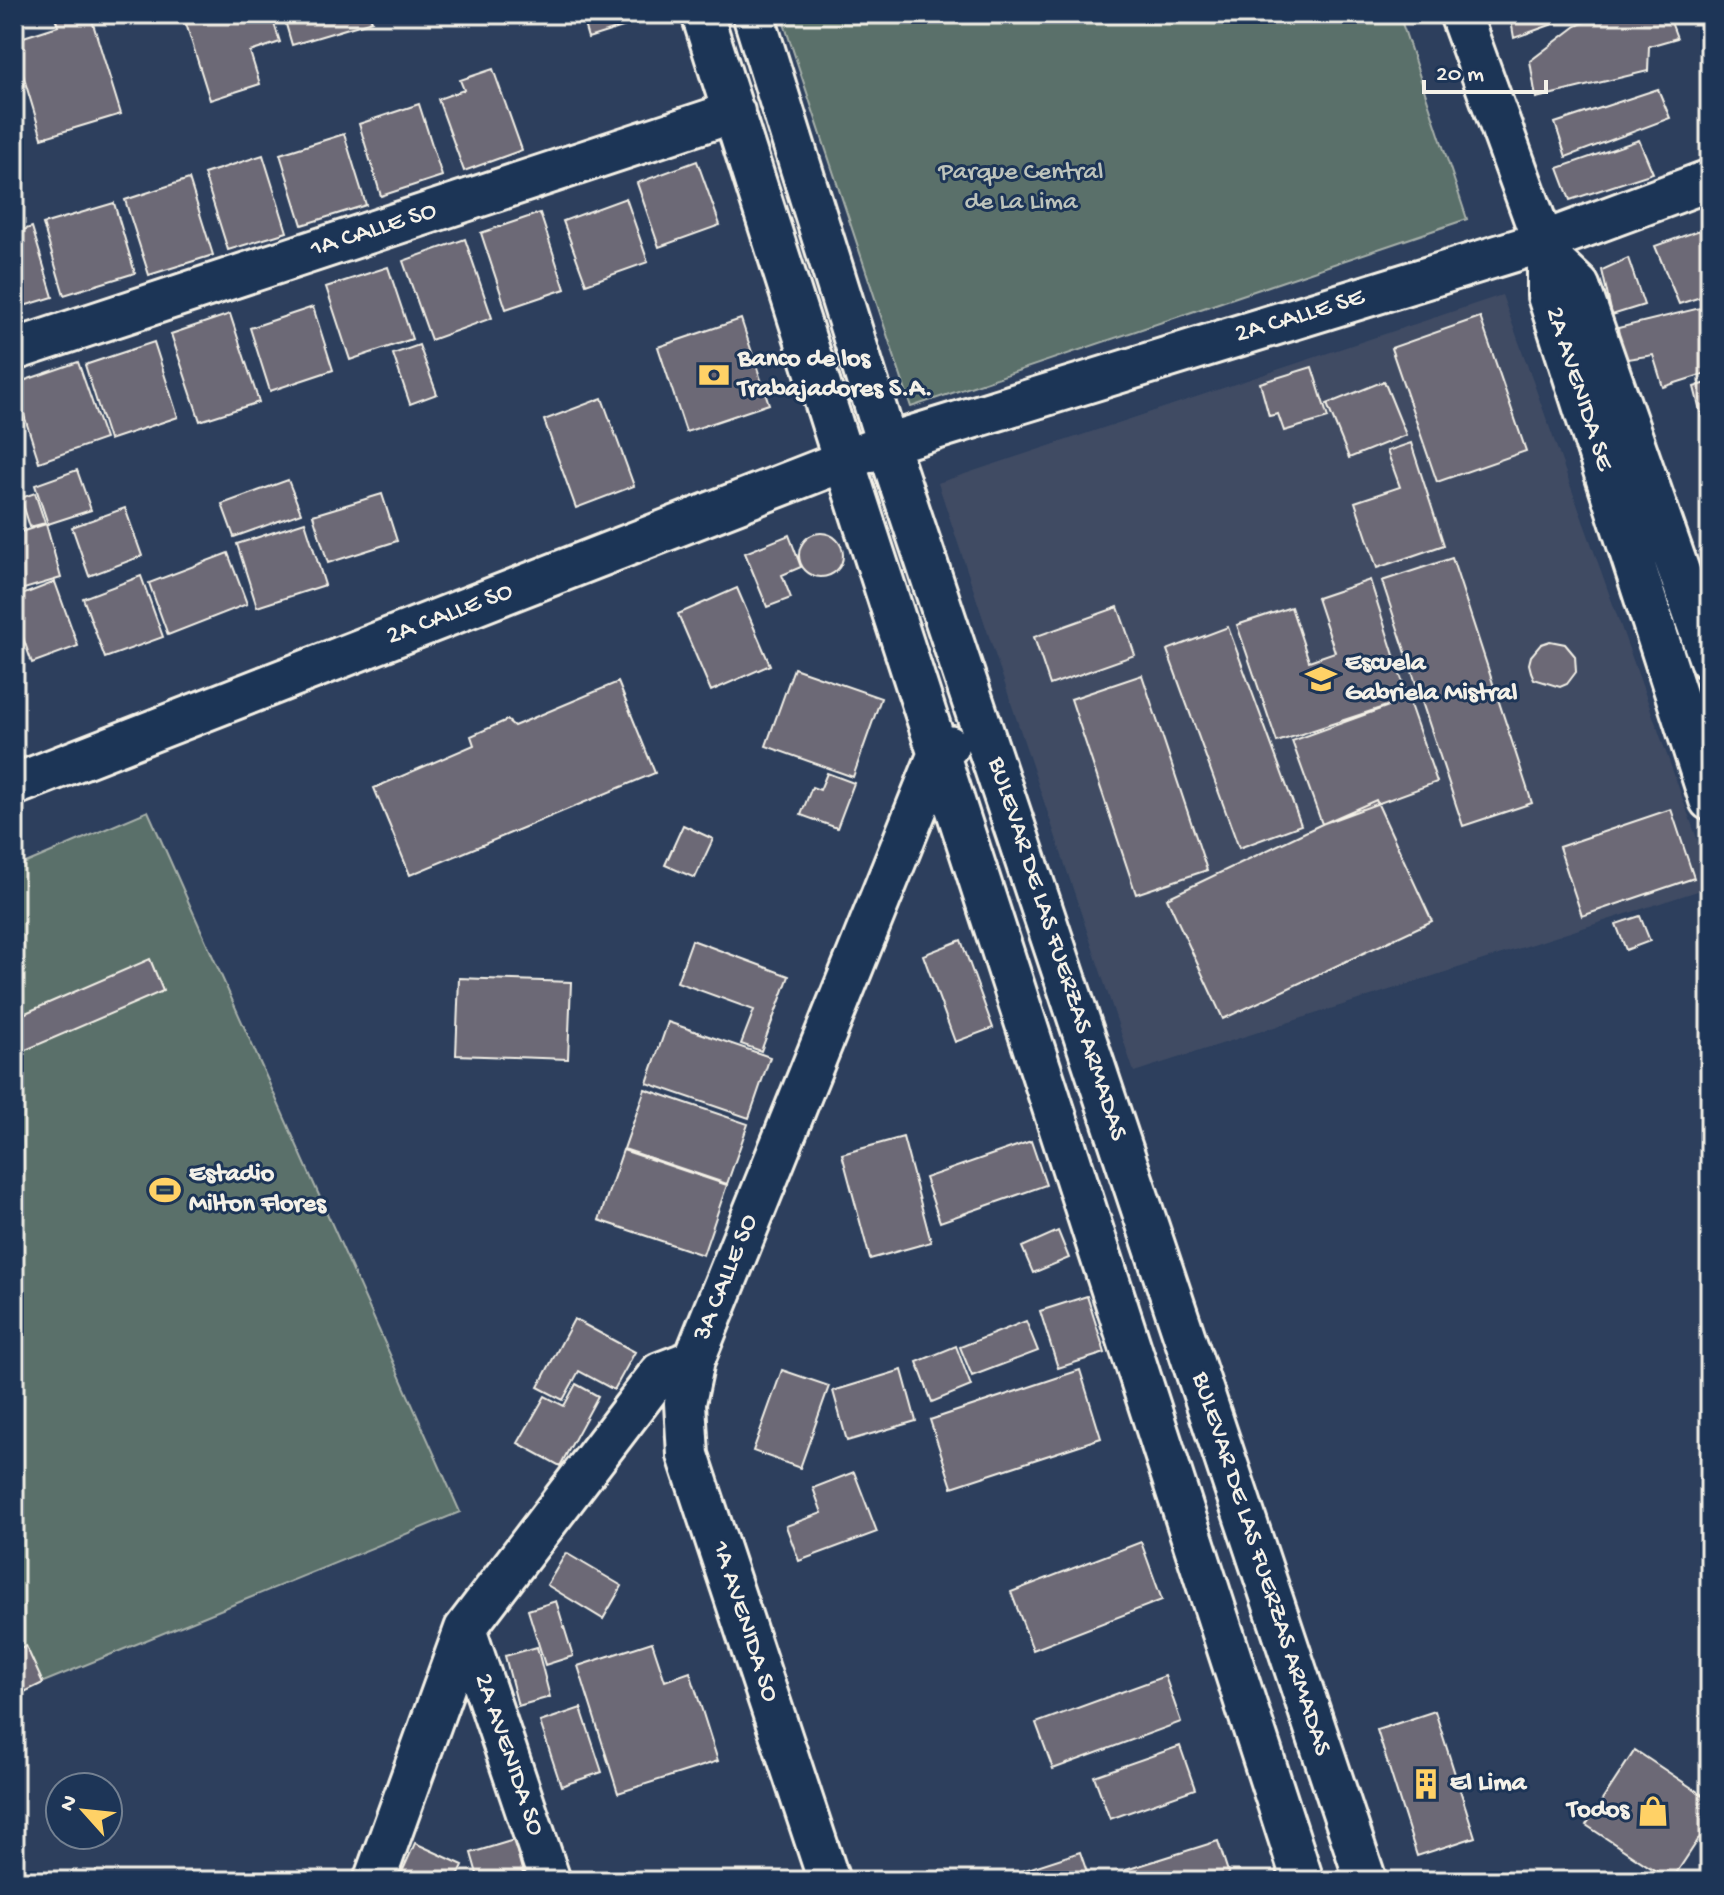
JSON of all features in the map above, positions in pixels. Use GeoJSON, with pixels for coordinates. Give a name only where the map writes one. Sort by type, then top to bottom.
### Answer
{"type":"FeatureCollection","features":[{"type":"Feature","properties":{"kind":"street","name":"BULEVAR DE LAS FUERZAS ARMADAS"},"geometry":{"type":"LineString","coordinates":[[702,14],[1303,1881]]}},
{"type":"Feature","properties":{"kind":"street","name":"BULEVAR DE LAS FUERZAS ARMADAS"},"geometry":{"type":"LineString","coordinates":[[753,14],[887,444],[1366,1881]]}},
{"type":"Feature","properties":{"kind":"street","name":"2A AVENIDA SE"},"geometry":{"type":"LineString","coordinates":[[1460,14],[1546,249],[1548,296],[1710,800]]}},
{"type":"Feature","properties":{"kind":"street","name":"1A CALLE SO"},"geometry":{"type":"LineString","coordinates":[[14,350],[734,112]]}},
{"type":"Feature","properties":{"kind":"street","name":"2A CALLE SE"},"geometry":{"type":"LineString","coordinates":[[887,444],[1546,249],[1710,180]]}},
{"type":"Feature","properties":{"kind":"street","name":"2A AVENIDA SE"},"geometry":{"type":"LineString","coordinates":[[1546,249],[1579,286],[1710,660]]}},
{"type":"Feature","properties":{"kind":"street","name":"2A CALLE SO"},"geometry":{"type":"LineString","coordinates":[[16,776],[887,444]]}},
{"type":"Feature","properties":{"kind":"street"},"geometry":{"type":"LineString","coordinates":[[939,753],[980,721]]}},
{"type":"Feature","properties":{"kind":"street","name":"3A CALLE SO"},"geometry":{"type":"LineString","coordinates":[[374,1881],[465,1629],[660,1373],[694,1360],[939,753]]}},
{"type":"Feature","properties":{"kind":"street","name":"1A AVENIDA SO"},"geometry":{"type":"LineString","coordinates":[[694,1360],[685,1403],[688,1455],[829,1881]]}},
{"type":"Feature","properties":{"kind":"street","name":"2A AVENIDA SO"},"geometry":{"type":"LineString","coordinates":[[465,1629],[550,1881]]}},
{"type":"Feature","properties":{"kind":"shaded area","name":"Escuela Gabriela Mistral"},"geometry":{"type":"Polygon","coordinates":[[[1502,295],[1710,875],[1710,887],[1134,1072],[938,483],[1502,295]]]}},
{"type":"Feature","properties":{"kind":"green space","name":"Parque Central de La Lima"},"geometry":{"type":"Polygon","coordinates":[[[781,14],[1399,14],[1467,219],[911,407],[781,14]]]}},
{"type":"Feature","properties":{"kind":"green space","name":"Estadio Milton Flores"},"geometry":{"type":"Polygon","coordinates":[[[148,811],[460,1512],[14,1694],[14,868],[148,811]]]}},
{"type":"Feature","properties":{"kind":"building"},"geometry":{"type":"Polygon","coordinates":[[[54,14],[90,14],[121,114],[42,138],[14,40],[58,26],[54,14]]]}},
{"type":"Feature","properties":{"kind":"building"},"geometry":{"type":"Polygon","coordinates":[[[183,14],[271,14],[280,42],[250,52],[260,84],[210,100],[183,14]]]}},
{"type":"Feature","properties":{"kind":"building"},"geometry":{"type":"Polygon","coordinates":[[[283,14],[369,14],[372,21],[292,45],[283,14]]]}},
{"type":"Feature","properties":{"kind":"building"},"geometry":{"type":"Polygon","coordinates":[[[581,14],[664,14],[588,38],[581,14]]]}},
{"type":"Feature","properties":{"kind":"building"},"geometry":{"type":"Polygon","coordinates":[[[1510,14],[1581,14],[1514,38],[1510,14]]]}},
{"type":"Feature","properties":{"kind":"building"},"geometry":{"type":"Polygon","coordinates":[[[1602,14],[1668,14],[1677,38],[1649,46],[1648,71],[1536,98],[1530,61],[1576,26],[1602,14]]]}},
{"type":"Feature","properties":{"kind":"building"},"geometry":{"type":"Polygon","coordinates":[[[493,69],[522,150],[464,171],[438,99],[464,90],[460,80],[493,69]]]}},
{"type":"Feature","properties":{"kind":"building"},"geometry":{"type":"Polygon","coordinates":[[[1658,89],[1670,118],[1566,157],[1555,123],[1658,89]]]}},
{"type":"Feature","properties":{"kind":"building"},"geometry":{"type":"Polygon","coordinates":[[[419,104],[442,176],[381,196],[359,124],[419,104]]]}},
{"type":"Feature","properties":{"kind":"building"},"geometry":{"type":"Polygon","coordinates":[[[344,134],[366,205],[302,225],[280,154],[344,134]]]}},
{"type":"Feature","properties":{"kind":"building"},"geometry":{"type":"Polygon","coordinates":[[[1639,140],[1653,173],[1570,200],[1558,168],[1639,140]]]}},
{"type":"Feature","properties":{"kind":"building"},"geometry":{"type":"Polygon","coordinates":[[[263,155],[287,232],[228,250],[204,174],[263,155]]]}},
{"type":"Feature","properties":{"kind":"building"},"geometry":{"type":"Polygon","coordinates":[[[697,161],[720,225],[659,247],[637,183],[697,161]]]}},
{"type":"Feature","properties":{"kind":"building"},"geometry":{"type":"Polygon","coordinates":[[[189,179],[213,255],[149,275],[125,200],[189,179]]]}},
{"type":"Feature","properties":{"kind":"building"},"geometry":{"type":"Polygon","coordinates":[[[626,198],[648,262],[586,284],[563,221],[626,198]]]}},
{"type":"Feature","properties":{"kind":"building"},"geometry":{"type":"Polygon","coordinates":[[[114,203],[135,273],[64,295],[43,224],[114,203]]]}},
{"type":"Feature","properties":{"kind":"building"},"geometry":{"type":"Polygon","coordinates":[[[540,213],[565,289],[506,309],[481,233],[540,213]]]}},
{"type":"Feature","properties":{"kind":"building"},"geometry":{"type":"Polygon","coordinates":[[[32,227],[53,297],[14,309],[14,233],[32,227]]]}},
{"type":"Feature","properties":{"kind":"building"},"geometry":{"type":"Polygon","coordinates":[[[1700,230],[1710,268],[1710,294],[1679,304],[1655,246],[1700,230]]]}},
{"type":"Feature","properties":{"kind":"building"},"geometry":{"type":"Polygon","coordinates":[[[465,239],[492,318],[431,340],[403,261],[465,239]]]}},
{"type":"Feature","properties":{"kind":"building"},"geometry":{"type":"Polygon","coordinates":[[[1628,258],[1644,305],[1612,315],[1602,270],[1628,258]]]}},
{"type":"Feature","properties":{"kind":"building"},"geometry":{"type":"Polygon","coordinates":[[[388,267],[412,339],[350,360],[326,287],[388,267]]]}},
{"type":"Feature","properties":{"kind":"building"},"geometry":{"type":"Polygon","coordinates":[[[313,307],[333,370],[270,391],[250,328],[313,307]]]}},
{"type":"Feature","properties":{"kind":"building"},"geometry":{"type":"Polygon","coordinates":[[[1704,307],[1710,314],[1710,372],[1663,387],[1653,355],[1621,360],[1618,328],[1704,307]]]}},
{"type":"Feature","properties":{"kind":"building"},"geometry":{"type":"Polygon","coordinates":[[[230,314],[259,402],[200,421],[171,334],[230,314]]]}},
{"type":"Feature","properties":{"kind":"building"},"geometry":{"type":"Polygon","coordinates":[[[1480,317],[1526,451],[1437,482],[1391,348],[1480,317]]]}},
{"type":"Feature","properties":{"kind":"building","name":"Banco de los Trabajadores S.A."},"geometry":{"type":"Polygon","coordinates":[[[741,319],[769,404],[686,432],[658,347],[741,319]]]}},
{"type":"Feature","properties":{"kind":"building"},"geometry":{"type":"Polygon","coordinates":[[[154,342],[178,417],[109,440],[85,365],[154,342]]]}},
{"type":"Feature","properties":{"kind":"building"},"geometry":{"type":"Polygon","coordinates":[[[419,345],[437,394],[410,404],[393,354],[419,345]]]}},
{"type":"Feature","properties":{"kind":"building"},"geometry":{"type":"Polygon","coordinates":[[[78,362],[105,439],[39,462],[14,384],[78,362]]]}},
{"type":"Feature","properties":{"kind":"building"},"geometry":{"type":"Polygon","coordinates":[[[1312,367],[1328,418],[1284,431],[1278,414],[1269,416],[1260,383],[1312,367]]]}},
{"type":"Feature","properties":{"kind":"building"},"geometry":{"type":"Polygon","coordinates":[[[1384,381],[1406,435],[1349,458],[1327,404],[1384,381]]]}},
{"type":"Feature","properties":{"kind":"building"},"geometry":{"type":"Polygon","coordinates":[[[1710,382],[1710,427],[1705,430],[1694,387],[1710,382]]]}},
{"type":"Feature","properties":{"kind":"building"},"geometry":{"type":"Polygon","coordinates":[[[602,398],[634,486],[576,508],[544,420],[602,398]]]}},
{"type":"Feature","properties":{"kind":"building"},"geometry":{"type":"Polygon","coordinates":[[[1411,443],[1444,545],[1377,568],[1355,502],[1400,487],[1387,451],[1411,443]]]}},
{"type":"Feature","properties":{"kind":"building"},"geometry":{"type":"Polygon","coordinates":[[[77,470],[91,510],[48,524],[35,485],[77,470]]]}},
{"type":"Feature","properties":{"kind":"building"},"geometry":{"type":"Polygon","coordinates":[[[288,480],[301,513],[234,537],[222,504],[288,480]]]}},
{"type":"Feature","properties":{"kind":"building"},"geometry":{"type":"Polygon","coordinates":[[[35,493],[45,523],[30,527],[21,498],[35,493]]]}},
{"type":"Feature","properties":{"kind":"building"},"geometry":{"type":"Polygon","coordinates":[[[382,494],[397,541],[328,563],[313,515],[382,494]]]}},
{"type":"Feature","properties":{"kind":"building"},"geometry":{"type":"Polygon","coordinates":[[[125,508],[142,556],[89,576],[72,527],[125,508]]]}},
{"type":"Feature","properties":{"kind":"building"},"geometry":{"type":"Polygon","coordinates":[[[305,522],[325,585],[257,607],[237,544],[305,522]]]}},
{"type":"Feature","properties":{"kind":"building"},"geometry":{"type":"Polygon","coordinates":[[[46,524],[61,578],[14,592],[14,534],[46,524]]]}},
{"type":"Feature","properties":{"kind":"building"},"geometry":{"type":"Polygon","coordinates":[[[821,533],[837,539],[843,555],[837,571],[821,577],[805,571],[799,555],[805,539],[821,533]]]}},
{"type":"Feature","properties":{"kind":"building"},"geometry":{"type":"Polygon","coordinates":[[[789,535],[801,567],[782,575],[791,598],[767,607],[745,553],[789,535]]]}},
{"type":"Feature","properties":{"kind":"building"},"geometry":{"type":"Polygon","coordinates":[[[228,553],[247,604],[168,635],[149,583],[228,553]]]}},
{"type":"Feature","properties":{"kind":"building"},"geometry":{"type":"Polygon","coordinates":[[[1452,558],[1532,803],[1463,826],[1382,581],[1452,558]]]}},
{"type":"Feature","properties":{"kind":"building"},"geometry":{"type":"Polygon","coordinates":[[[141,576],[163,637],[105,658],[83,598],[141,576]]]}},
{"type":"Feature","properties":{"kind":"building"},"geometry":{"type":"Polygon","coordinates":[[[1370,580],[1408,699],[1277,742],[1237,625],[1291,607],[1309,661],[1335,652],[1317,598],[1370,580]]]}},
{"type":"Feature","properties":{"kind":"building"},"geometry":{"type":"Polygon","coordinates":[[[55,582],[78,646],[32,663],[14,612],[14,598],[55,582]]]}},
{"type":"Feature","properties":{"kind":"building"},"geometry":{"type":"Polygon","coordinates":[[[737,588],[770,665],[711,691],[678,614],[737,588]]]}},
{"type":"Feature","properties":{"kind":"building"},"geometry":{"type":"Polygon","coordinates":[[[1118,607],[1135,655],[1050,685],[1034,637],[1118,607]]]}},
{"type":"Feature","properties":{"kind":"building"},"geometry":{"type":"Polygon","coordinates":[[[1228,627],[1301,825],[1239,848],[1167,650],[1228,627]]]}},
{"type":"Feature","properties":{"kind":"building"},"geometry":{"type":"Polygon","coordinates":[[[1550,641],[1565,644],[1575,656],[1576,672],[1567,684],[1560,687],[1534,679],[1529,664],[1531,656],[1541,644],[1550,641]]]}},
{"type":"Feature","properties":{"kind":"building"},"geometry":{"type":"Polygon","coordinates":[[[794,668],[881,698],[853,777],[766,746],[794,668]]]}},
{"type":"Feature","properties":{"kind":"building"},"geometry":{"type":"Polygon","coordinates":[[[1142,675],[1207,870],[1136,894],[1071,699],[1142,675]]]}},
{"type":"Feature","properties":{"kind":"building"},"geometry":{"type":"Polygon","coordinates":[[[618,682],[655,773],[410,875],[374,788],[474,745],[471,736],[507,720],[514,726],[618,682]]]}},
{"type":"Feature","properties":{"kind":"building"},"geometry":{"type":"Polygon","coordinates":[[[1408,699],[1437,782],[1322,824],[1292,741],[1408,699]]]}},
{"type":"Feature","properties":{"kind":"building"},"geometry":{"type":"Polygon","coordinates":[[[827,773],[854,783],[837,828],[801,815],[812,787],[820,790],[827,773]]]}},
{"type":"Feature","properties":{"kind":"building"},"geometry":{"type":"Polygon","coordinates":[[[1376,800],[1432,921],[1223,1019],[1167,898],[1376,800]]]}},
{"type":"Feature","properties":{"kind":"building"},"geometry":{"type":"Polygon","coordinates":[[[1671,809],[1694,878],[1582,916],[1559,847],[1671,809]]]}},
{"type":"Feature","properties":{"kind":"building"},"geometry":{"type":"Polygon","coordinates":[[[683,825],[713,839],[695,878],[665,865],[683,825]]]}},
{"type":"Feature","properties":{"kind":"building"},"geometry":{"type":"Polygon","coordinates":[[[1640,916],[1650,941],[1626,950],[1616,924],[1640,916]]]}},
{"type":"Feature","properties":{"kind":"building"},"geometry":{"type":"Polygon","coordinates":[[[692,940],[789,976],[761,1051],[741,1044],[754,1010],[677,982],[692,940]]]}},
{"type":"Feature","properties":{"kind":"building"},"geometry":{"type":"Polygon","coordinates":[[[961,940],[993,1028],[955,1042],[923,955],[961,940]]]}},
{"type":"Feature","properties":{"kind":"building"},"geometry":{"type":"Polygon","coordinates":[[[150,959],[163,991],[14,1055],[14,1018],[150,959]]]}},
{"type":"Feature","properties":{"kind":"building"},"geometry":{"type":"Polygon","coordinates":[[[459,978],[571,982],[568,1059],[456,1055],[459,978]]]}},
{"type":"Feature","properties":{"kind":"building"},"geometry":{"type":"Polygon","coordinates":[[[668,1022],[770,1057],[749,1118],[647,1083],[668,1022]]]}},
{"type":"Feature","properties":{"kind":"building"},"geometry":{"type":"Polygon","coordinates":[[[645,1089],[748,1124],[727,1184],[624,1149],[645,1089]]]}},
{"type":"Feature","properties":{"kind":"building"},"geometry":{"type":"Polygon","coordinates":[[[903,1137],[931,1242],[870,1259],[842,1154],[903,1137]]]}},
{"type":"Feature","properties":{"kind":"building"},"geometry":{"type":"Polygon","coordinates":[[[1031,1141],[1046,1185],[940,1222],[925,1178],[1031,1141]]]}},
{"type":"Feature","properties":{"kind":"building"},"geometry":{"type":"Polygon","coordinates":[[[623,1150],[727,1185],[703,1255],[599,1220],[623,1150]]]}},
{"type":"Feature","properties":{"kind":"building"},"geometry":{"type":"Polygon","coordinates":[[[1058,1231],[1069,1258],[1033,1273],[1022,1247],[1058,1231]]]}},
{"type":"Feature","properties":{"kind":"building"},"geometry":{"type":"Polygon","coordinates":[[[1087,1296],[1105,1353],[1058,1368],[1040,1311],[1087,1296]]]}},
{"type":"Feature","properties":{"kind":"building"},"geometry":{"type":"Polygon","coordinates":[[[574,1319],[635,1352],[614,1390],[579,1371],[563,1400],[538,1387],[574,1319]]]}},
{"type":"Feature","properties":{"kind":"building"},"geometry":{"type":"Polygon","coordinates":[[[1026,1321],[1038,1351],[972,1376],[960,1347],[1026,1321]]]}},
{"type":"Feature","properties":{"kind":"building"},"geometry":{"type":"Polygon","coordinates":[[[956,1346],[971,1386],[932,1402],[917,1362],[956,1346]]]}},
{"type":"Feature","properties":{"kind":"building"},"geometry":{"type":"Polygon","coordinates":[[[782,1370],[829,1386],[800,1468],[753,1451],[782,1370]]]}},
{"type":"Feature","properties":{"kind":"building"},"geometry":{"type":"Polygon","coordinates":[[[902,1370],[916,1421],[847,1441],[833,1391],[902,1370]]]}},
{"type":"Feature","properties":{"kind":"building"},"geometry":{"type":"Polygon","coordinates":[[[1080,1370],[1101,1438],[952,1487],[930,1420],[1080,1370]]]}},
{"type":"Feature","properties":{"kind":"building"},"geometry":{"type":"Polygon","coordinates":[[[576,1384],[598,1396],[560,1466],[518,1443],[545,1396],[564,1406],[576,1384]]]}},
{"type":"Feature","properties":{"kind":"building"},"geometry":{"type":"Polygon","coordinates":[[[854,1472],[877,1532],[799,1561],[786,1526],[822,1513],[813,1488],[854,1472]]]}},
{"type":"Feature","properties":{"kind":"building"},"geometry":{"type":"Polygon","coordinates":[[[1141,1542],[1162,1600],[1033,1650],[1011,1592],[1141,1542]]]}},
{"type":"Feature","properties":{"kind":"building"},"geometry":{"type":"Polygon","coordinates":[[[566,1553],[622,1586],[603,1619],[547,1585],[566,1553]]]}},
{"type":"Feature","properties":{"kind":"building"},"geometry":{"type":"Polygon","coordinates":[[[556,1601],[573,1656],[545,1665],[528,1610],[556,1601]]]}},
{"type":"Feature","properties":{"kind":"building"},"geometry":{"type":"Polygon","coordinates":[[[652,1642],[665,1681],[690,1672],[718,1761],[618,1793],[578,1666],[652,1642]]]}},
{"type":"Feature","properties":{"kind":"building"},"geometry":{"type":"Polygon","coordinates":[[[26,1646],[43,1683],[14,1697],[14,1652],[26,1646]]]}},
{"type":"Feature","properties":{"kind":"building"},"geometry":{"type":"Polygon","coordinates":[[[537,1647],[550,1697],[518,1706],[505,1656],[537,1647]]]}},
{"type":"Feature","properties":{"kind":"building"},"geometry":{"type":"Polygon","coordinates":[[[1165,1676],[1181,1722],[1053,1769],[1036,1723],[1165,1676]]]}},
{"type":"Feature","properties":{"kind":"building"},"geometry":{"type":"Polygon","coordinates":[[[581,1708],[602,1772],[561,1786],[540,1722],[581,1708]]]}},
{"type":"Feature","properties":{"kind":"building","name":"El Lima"},"geometry":{"type":"Polygon","coordinates":[[[1435,1711],[1475,1837],[1417,1856],[1377,1730],[1435,1711]]]}},
{"type":"Feature","properties":{"kind":"building"},"geometry":{"type":"Polygon","coordinates":[[[1180,1746],[1195,1789],[1110,1819],[1094,1776],[1180,1746]]]}},
{"type":"Feature","properties":{"kind":"building","name":"Todos"},"geometry":{"type":"Polygon","coordinates":[[[1635,1750],[1710,1800],[1710,1822],[1671,1881],[1586,1825],[1635,1750]]]}},
{"type":"Feature","properties":{"kind":"building"},"geometry":{"type":"Polygon","coordinates":[[[514,1840],[525,1881],[479,1881],[471,1853],[514,1840]]]}},
{"type":"Feature","properties":{"kind":"building"},"geometry":{"type":"Polygon","coordinates":[[[1218,1841],[1231,1881],[1129,1881],[1126,1870],[1218,1841]]]}},
{"type":"Feature","properties":{"kind":"building"},"geometry":{"type":"Polygon","coordinates":[[[415,1843],[463,1865],[456,1881],[398,1881],[415,1843]]]}},
{"type":"Feature","properties":{"kind":"building"},"geometry":{"type":"Polygon","coordinates":[[[1080,1852],[1090,1881],[991,1881],[1080,1852]]]}},
{"type":"Feature","properties":{"kind":"place","name":"Banco de los Trabajadores S.A."},"geometry":{"type":"Point","coordinates":[714,375]}},
{"type":"Feature","properties":{"kind":"place","name":"Escuela Gabriela Mistral"},"geometry":{"type":"Point","coordinates":[1321,679]}},
{"type":"Feature","properties":{"kind":"place","name":"Estadio Milton Flores"},"geometry":{"type":"Point","coordinates":[165,1190]}},
{"type":"Feature","properties":{"kind":"place","name":"El Lima"},"geometry":{"type":"Point","coordinates":[1426,1784]}},
{"type":"Feature","properties":{"kind":"place","name":"Todos"},"geometry":{"type":"Point","coordinates":[1653,1811]}}]}
